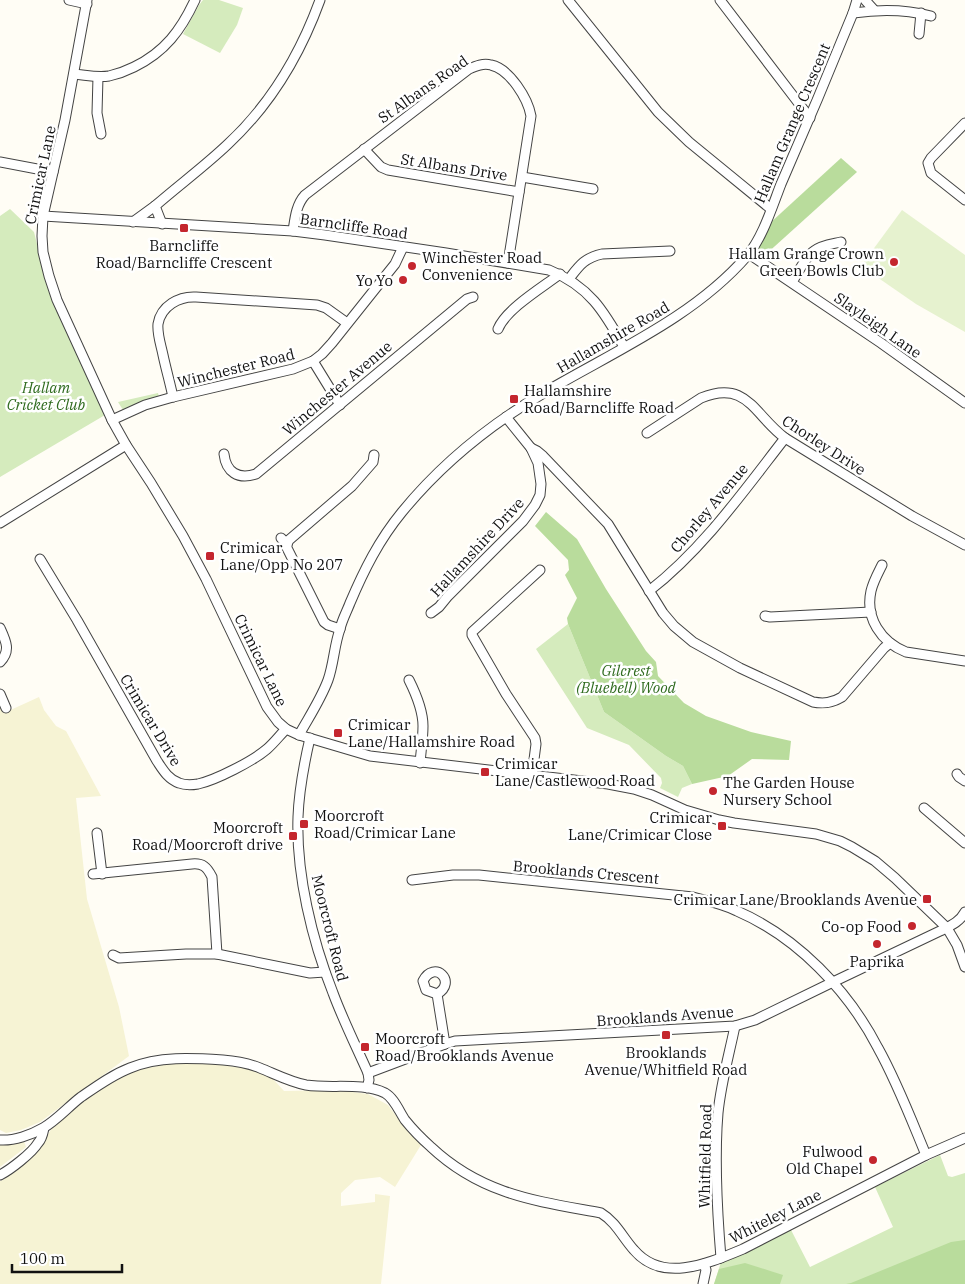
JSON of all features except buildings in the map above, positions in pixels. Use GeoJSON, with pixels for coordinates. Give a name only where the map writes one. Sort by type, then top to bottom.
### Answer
{"type":"FeatureCollection","features":[{"type":"Feature","properties":{"kind":"street"},"geometry":{"type":"LineString","coordinates":[[69,0],[87,2]]}},
{"type":"Feature","properties":{"kind":"street"},"geometry":{"type":"LineString","coordinates":[[74,74],[98,77],[110,76],[121,73],[154,56],[176,34],[188,16],[195,0]]}},
{"type":"Feature","properties":{"kind":"street"},"geometry":{"type":"LineString","coordinates":[[133,222],[155,206],[229,143],[259,110],[281,81],[299,50],[320,0]]}},
{"type":"Feature","properties":{"kind":"street"},"geometry":{"type":"LineString","coordinates":[[568,0],[658,112],[689,142],[771,209]]}},
{"type":"Feature","properties":{"kind":"street"},"geometry":{"type":"LineString","coordinates":[[720,0],[810,118]]}},
{"type":"Feature","properties":{"kind":"street","name":"Hallam Grange Crescent"},"geometry":{"type":"LineString","coordinates":[[749,254],[761,234],[857,0]]}},
{"type":"Feature","properties":{"kind":"street"},"geometry":{"type":"LineString","coordinates":[[865,0],[874,10]]}},
{"type":"Feature","properties":{"kind":"street","name":"Crimicar Lane"},"geometry":{"type":"LineString","coordinates":[[87,2],[65,120],[43,216],[43,252],[49,276],[57,300],[112,420],[183,536],[206,579],[267,707],[278,722],[286,729],[299,735],[370,756],[590,781],[634,789],[697,814],[719,820],[816,834],[840,841],[875,861],[947,928],[955,940],[965,967]]}},
{"type":"Feature","properties":{"kind":"street"},"geometry":{"type":"LineString","coordinates":[[853,13],[874,10],[910,11],[931,16]]}},
{"type":"Feature","properties":{"kind":"street"},"geometry":{"type":"LineString","coordinates":[[919,34],[921,13]]}},
{"type":"Feature","properties":{"kind":"street","name":"St Albans Road"},"geometry":{"type":"LineString","coordinates":[[293,231],[297,206],[305,195],[468,69],[483,64],[492,65],[508,75],[518,86],[530,109],[531,116],[508,263]]}},
{"type":"Feature","properties":{"kind":"street"},"geometry":{"type":"LineString","coordinates":[[98,77],[97,113],[101,134]]}},
{"type":"Feature","properties":{"kind":"street"},"geometry":{"type":"LineString","coordinates":[[965,123],[930,158],[928,163],[931,172],[965,200]]}},
{"type":"Feature","properties":{"kind":"street","name":"St Albans Drive"},"geometry":{"type":"LineString","coordinates":[[364,149],[381,167],[388,170],[519,192]]}},
{"type":"Feature","properties":{"kind":"street"},"geometry":{"type":"LineString","coordinates":[[0,162],[54,172]]}},
{"type":"Feature","properties":{"kind":"street"},"geometry":{"type":"LineString","coordinates":[[522,177],[593,189]]}},
{"type":"Feature","properties":{"kind":"street"},"geometry":{"type":"LineString","coordinates":[[155,206],[162,224]]}},
{"type":"Feature","properties":{"kind":"street","name":"Barncliffe Road"},"geometry":{"type":"LineString","coordinates":[[43,216],[293,231],[549,270],[564,277],[591,297],[601,308],[624,348]]}},
{"type":"Feature","properties":{"kind":"street"},"geometry":{"type":"LineString","coordinates":[[657,242],[657,251]]}},
{"type":"Feature","properties":{"kind":"street"},"geometry":{"type":"LineString","coordinates":[[792,282],[810,254],[825,246],[841,242]]}},
{"type":"Feature","properties":{"kind":"street","name":"Winchester Road"},"geometry":{"type":"LineString","coordinates":[[112,420],[145,405],[294,369],[313,361],[322,354],[395,264],[403,247]]}},
{"type":"Feature","properties":{"kind":"street"},"geometry":{"type":"LineString","coordinates":[[498,329],[510,313],[527,298],[564,277],[593,256],[670,251]]}},
{"type":"Feature","properties":{"kind":"street","name":"Slayleigh Lane"},"geometry":{"type":"LineString","coordinates":[[749,254],[881,343],[965,403]]}},
{"type":"Feature","properties":{"kind":"street","name":"Hallamshire Road"},"geometry":{"type":"LineString","coordinates":[[299,735],[328,681],[340,629],[364,570],[375,550],[401,513],[424,487],[448,463],[506,417],[546,391],[673,319],[725,279],[749,254]]}},
{"type":"Feature","properties":{"kind":"street"},"geometry":{"type":"LineString","coordinates":[[173,397],[159,337],[158,322],[164,310],[182,298],[196,297],[317,305],[326,308],[347,323]]}},
{"type":"Feature","properties":{"kind":"street","name":"Winchester Avenue"},"geometry":{"type":"LineString","coordinates":[[224,454],[230,471],[243,477],[256,474],[445,316],[473,297]]}},
{"type":"Feature","properties":{"kind":"street"},"geometry":{"type":"LineString","coordinates":[[313,361],[340,405]]}},
{"type":"Feature","properties":{"kind":"street","name":"Chorley Drive"},"geometry":{"type":"LineString","coordinates":[[647,433],[701,398],[716,393],[740,396],[747,400],[774,430],[785,438],[912,516],[965,545]]}},
{"type":"Feature","properties":{"kind":"street","name":"Hallamshire Drive"},"geometry":{"type":"LineString","coordinates":[[431,613],[523,521],[540,495],[541,484],[538,463],[531,448],[506,417]]}},
{"type":"Feature","properties":{"kind":"street","name":"Chorley Avenue"},"geometry":{"type":"LineString","coordinates":[[649,591],[666,578],[700,545],[785,438]]}},
{"type":"Feature","properties":{"kind":"street"},"geometry":{"type":"LineString","coordinates":[[0,523],[126,445]]}},
{"type":"Feature","properties":{"kind":"street"},"geometry":{"type":"LineString","coordinates":[[531,448],[549,462],[608,524],[663,613],[674,626],[693,642],[740,668],[813,702],[829,703],[842,697],[890,643]]}},
{"type":"Feature","properties":{"kind":"street"},"geometry":{"type":"LineString","coordinates":[[340,629],[324,622],[284,541],[288,540],[352,486],[373,462],[374,455]]}},
{"type":"Feature","properties":{"kind":"street"},"geometry":{"type":"LineString","coordinates":[[538,463],[549,462]]}},
{"type":"Feature","properties":{"kind":"street","name":"Crimicar Drive"},"geometry":{"type":"LineString","coordinates":[[40,559],[82,628],[157,761],[170,779],[188,785],[198,784],[213,778],[254,759],[268,748],[286,729]]}},
{"type":"Feature","properties":{"kind":"street"},"geometry":{"type":"LineString","coordinates":[[882,565],[871,592],[871,612],[876,628],[882,636],[906,652],[965,661]]}},
{"type":"Feature","properties":{"kind":"street"},"geometry":{"type":"LineString","coordinates":[[532,775],[536,744],[534,738],[506,694],[472,632],[540,570]]}},
{"type":"Feature","properties":{"kind":"street"},"geometry":{"type":"LineString","coordinates":[[765,616],[871,612]]}},
{"type":"Feature","properties":{"kind":"street"},"geometry":{"type":"LineString","coordinates":[[0,628],[7,648],[6,655],[0,662]]}},
{"type":"Feature","properties":{"kind":"street"},"geometry":{"type":"LineString","coordinates":[[409,680],[417,698],[423,726],[420,763]]}},
{"type":"Feature","properties":{"kind":"street"},"geometry":{"type":"LineString","coordinates":[[0,694],[6,708]]}},
{"type":"Feature","properties":{"kind":"street","name":"Moorcroft Road"},"geometry":{"type":"LineString","coordinates":[[310,738],[300,792],[298,817],[300,866],[307,905],[325,972],[368,1073],[367,1088]]}},
{"type":"Feature","properties":{"kind":"street"},"geometry":{"type":"LineString","coordinates":[[957,774],[965,781]]}},
{"type":"Feature","properties":{"kind":"street"},"geometry":{"type":"LineString","coordinates":[[924,808],[965,843]]}},
{"type":"Feature","properties":{"kind":"street"},"geometry":{"type":"LineString","coordinates":[[98,833],[98,874],[199,864],[208,870],[212,877],[216,954]]}},
{"type":"Feature","properties":{"kind":"street","name":"Brooklands Crescent"},"geometry":{"type":"LineString","coordinates":[[412,880],[453,875],[478,875],[693,896],[718,903],[757,921],[797,948],[833,982],[854,1009],[879,1049],[926,1155]]}},
{"type":"Feature","properties":{"kind":"street","name":"Brooklands Avenue"},"geometry":{"type":"LineString","coordinates":[[368,1073],[455,1041],[735,1026],[755,1020],[947,928],[962,918],[965,912]]}},
{"type":"Feature","properties":{"kind":"street"},"geometry":{"type":"LineString","coordinates":[[113,955],[119,958],[216,954],[310,973],[325,972]]}},
{"type":"Feature","properties":{"kind":"street"},"geometry":{"type":"LineString","coordinates":[[437,994],[445,1044]]}},
{"type":"Feature","properties":{"kind":"street","name":"Whitfield Road"},"geometry":{"type":"LineString","coordinates":[[721,1258],[716,1178],[718,1112],[735,1026]]}},
{"type":"Feature","properties":{"kind":"street"},"geometry":{"type":"LineString","coordinates":[[0,1140],[9,1141],[44,1128],[111,1077],[129,1068],[161,1060],[202,1059],[242,1062],[304,1085],[367,1088]]}},
{"type":"Feature","properties":{"kind":"street","name":"Whiteley Lane"},"geometry":{"type":"LineString","coordinates":[[367,1088],[387,1094],[405,1119],[434,1150],[468,1175],[489,1186],[516,1196],[548,1204],[601,1213],[609,1218],[638,1255],[648,1263],[659,1268],[671,1270],[704,1264],[743,1249],[926,1155],[965,1138]]}},
{"type":"Feature","properties":{"kind":"street"},"geometry":{"type":"LineString","coordinates":[[0,1175],[38,1145],[44,1128]]}},
{"type":"Feature","properties":{"kind":"street"},"geometry":{"type":"LineString","coordinates":[[703,1284],[706,1270],[704,1264]]}},
{"type":"Feature","properties":{"kind":"shaded area"},"geometry":{"type":"Polygon","coordinates":[[[39,697],[44,710],[56,726],[66,731],[101,796],[76,798],[87,899],[119,1007],[129,1056],[40,1122],[21,1130],[6,1133],[0,1130],[0,707],[4,713],[39,697]]]}},
{"type":"Feature","properties":{"kind":"shaded area"},"geometry":{"type":"Polygon","coordinates":[[[173,1063],[216,1064],[257,1070],[273,1079],[284,1091],[337,1090],[368,1094],[388,1105],[421,1145],[395,1187],[380,1177],[355,1180],[341,1193],[341,1206],[375,1202],[375,1194],[390,1196],[381,1284],[0,1284],[0,1181],[19,1166],[42,1143],[56,1122],[91,1095],[132,1071],[173,1063]]]}},
{"type":"Feature","properties":{"kind":"shaded area"},"geometry":{"type":"Polygon","coordinates":[[[24,1141],[26,1147],[0,1167],[0,1145],[11,1145],[24,1141]]]}},
{"type":"Feature","properties":{"kind":"green space"},"geometry":{"type":"Polygon","coordinates":[[[203,0],[219,0],[243,8],[237,25],[220,53],[183,34],[203,0]]]}},
{"type":"Feature","properties":{"kind":"green space"},"geometry":{"type":"Polygon","coordinates":[[[841,158],[857,172],[764,256],[759,253],[758,249],[769,224],[841,158]]]}},
{"type":"Feature","properties":{"kind":"green space","name":"Hallam Cricket Club"},"geometry":{"type":"Polygon","coordinates":[[[10,209],[34,232],[49,292],[105,415],[0,477],[0,216],[10,209]]]}},
{"type":"Feature","properties":{"kind":"green space"},"geometry":{"type":"Polygon","coordinates":[[[902,210],[965,255],[965,332],[916,304],[861,266],[902,210]]]}},
{"type":"Feature","properties":{"kind":"green space"},"geometry":{"type":"Polygon","coordinates":[[[158,393],[159,397],[123,410],[118,402],[158,393]]]}},
{"type":"Feature","properties":{"kind":"green space","name":"Gilcrest (Bluebell) Wood"},"geometry":{"type":"Polygon","coordinates":[[[546,512],[577,539],[606,589],[646,651],[656,662],[658,676],[684,703],[706,716],[751,732],[791,741],[789,760],[752,759],[728,776],[692,784],[683,766],[604,712],[568,624],[567,618],[577,598],[565,575],[569,570],[568,560],[535,526],[546,512]]]}},
{"type":"Feature","properties":{"kind":"green space"},"geometry":{"type":"Polygon","coordinates":[[[568,624],[604,712],[683,766],[692,784],[682,788],[678,797],[660,788],[661,778],[629,745],[587,728],[536,649],[568,624]]]}},
{"type":"Feature","properties":{"kind":"green space"},"geometry":{"type":"Polygon","coordinates":[[[940,1155],[948,1176],[952,1177],[965,1173],[965,1284],[714,1284],[721,1262],[790,1228],[810,1267],[893,1227],[875,1187],[940,1155]]]}},
{"type":"Feature","properties":{"kind":"green space"},"geometry":{"type":"Polygon","coordinates":[[[965,1240],[965,1284],[846,1284],[951,1242],[965,1240]]]}},
{"type":"Feature","properties":{"kind":"green space"},"geometry":{"type":"Polygon","coordinates":[[[745,1263],[783,1275],[780,1284],[714,1284],[719,1269],[745,1263]]]}},
{"type":"Feature","properties":{"kind":"place","name":"Barncliffe Road/Barncliffe Crescent"},"geometry":{"type":"Point","coordinates":[184,228]}},
{"type":"Feature","properties":{"kind":"place","name":"Hallam Grange Crown Green Bowls Club"},"geometry":{"type":"Point","coordinates":[894,262]}},
{"type":"Feature","properties":{"kind":"place","name":"Winchester Road Convenience"},"geometry":{"type":"Point","coordinates":[412,266]}},
{"type":"Feature","properties":{"kind":"place","name":"Yo Yo"},"geometry":{"type":"Point","coordinates":[403,280]}},
{"type":"Feature","properties":{"kind":"place","name":"Hallamshire Road/Barncliffe Road"},"geometry":{"type":"Point","coordinates":[514,399]}},
{"type":"Feature","properties":{"kind":"place","name":"Crimicar Lane/Opp No 207"},"geometry":{"type":"Point","coordinates":[210,556]}},
{"type":"Feature","properties":{"kind":"place","name":"Crimicar Lane/Hallamshire Road"},"geometry":{"type":"Point","coordinates":[338,733]}},
{"type":"Feature","properties":{"kind":"place","name":"Crimicar Lane/Castlewood Road"},"geometry":{"type":"Point","coordinates":[485,772]}},
{"type":"Feature","properties":{"kind":"place","name":"The Garden House Nursery School"},"geometry":{"type":"Point","coordinates":[713,791]}},
{"type":"Feature","properties":{"kind":"place","name":"Moorcroft Road/Crimicar Lane"},"geometry":{"type":"Point","coordinates":[304,824]}},
{"type":"Feature","properties":{"kind":"place","name":"Crimicar Lane/Crimicar Close"},"geometry":{"type":"Point","coordinates":[722,826]}},
{"type":"Feature","properties":{"kind":"place","name":"Moorcroft Road/Moorcroft drive"},"geometry":{"type":"Point","coordinates":[293,836]}},
{"type":"Feature","properties":{"kind":"place","name":"Crimicar Lane/Brooklands Avenue"},"geometry":{"type":"Point","coordinates":[927,899]}},
{"type":"Feature","properties":{"kind":"place","name":"Co-op Food"},"geometry":{"type":"Point","coordinates":[912,926]}},
{"type":"Feature","properties":{"kind":"place","name":"Paprika"},"geometry":{"type":"Point","coordinates":[877,944]}},
{"type":"Feature","properties":{"kind":"place","name":"Brooklands Avenue/Whitfield Road"},"geometry":{"type":"Point","coordinates":[666,1035]}},
{"type":"Feature","properties":{"kind":"place","name":"Moorcroft Road/Brooklands Avenue"},"geometry":{"type":"Point","coordinates":[365,1047]}},
{"type":"Feature","properties":{"kind":"place","name":"Fulwood Old Chapel"},"geometry":{"type":"Point","coordinates":[873,1160]}}]}
